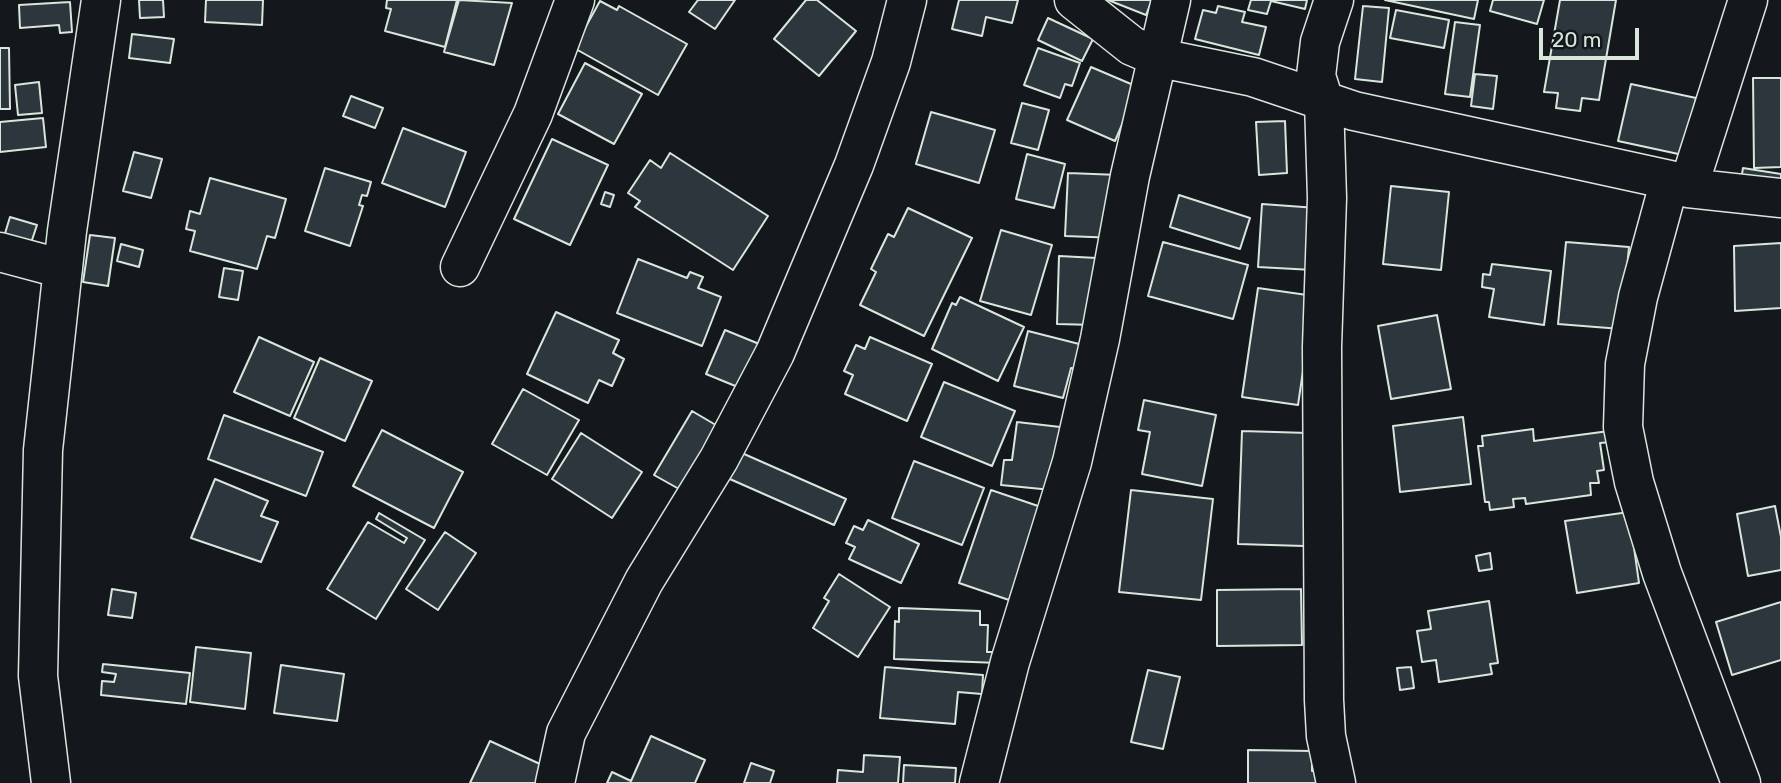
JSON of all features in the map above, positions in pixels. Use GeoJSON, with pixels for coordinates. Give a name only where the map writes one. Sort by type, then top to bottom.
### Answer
{"type":"FeatureCollection","features":[{"type":"Feature","properties":{"kind":"street"},"geometry":{"type":"LineString","coordinates":[[51,783],[38,676],[43,450],[63,269],[101,0]]}},
{"type":"Feature","properties":{"kind":"street"},"geometry":{"type":"LineString","coordinates":[[460,267],[533,114],[575,0]]}},
{"type":"Feature","properties":{"kind":"street"},"geometry":{"type":"LineString","coordinates":[[555,783],[566,733],[644,581],[719,459],[775,354],[854,165],[891,62],[907,0]]}},
{"type":"Feature","properties":{"kind":"street"},"geometry":{"type":"LineString","coordinates":[[1074,0],[1132,46],[1160,58],[1253,77],[1354,111],[1679,184],[1781,198]]}},
{"type":"Feature","properties":{"kind":"street"},"geometry":{"type":"LineString","coordinates":[[979,783],[1010,662],[1072,462],[1100,339],[1130,176],[1160,58],[1171,0]]}},
{"type":"Feature","properties":{"kind":"street"},"geometry":{"type":"LineString","coordinates":[[1334,0],[1320,42],[1316,76],[1324,101],[1324,700],[1326,736],[1336,783]]}},
{"type":"Feature","properties":{"kind":"street"},"geometry":{"type":"LineString","coordinates":[[1741,783],[1662,573],[1634,482],[1623,428],[1625,363],[1639,297],[1748,0]]}},
{"type":"Feature","properties":{"kind":"street"},"geometry":{"type":"LineString","coordinates":[[0,252],[63,269]]}},
{"type":"Feature","properties":{"kind":"building"},"geometry":{"type":"Polygon","coordinates":[[[139,0],[163,0],[164,17],[140,18],[139,0]]]}},
{"type":"Feature","properties":{"kind":"building"},"geometry":{"type":"Polygon","coordinates":[[[206,0],[263,0],[262,25],[205,22],[206,0]]]}},
{"type":"Feature","properties":{"kind":"building"},"geometry":{"type":"Polygon","coordinates":[[[387,0],[457,0],[445,47],[385,31],[391,9],[386,8],[387,0]]]}},
{"type":"Feature","properties":{"kind":"building"},"geometry":{"type":"Polygon","coordinates":[[[459,0],[512,3],[494,65],[444,52],[459,0]]]}},
{"type":"Feature","properties":{"kind":"building"},"geometry":{"type":"Polygon","coordinates":[[[698,0],[735,0],[715,29],[689,12],[698,0]]]}},
{"type":"Feature","properties":{"kind":"building"},"geometry":{"type":"Polygon","coordinates":[[[806,0],[817,0],[856,31],[819,76],[774,39],[806,0]]]}},
{"type":"Feature","properties":{"kind":"building"},"geometry":{"type":"Polygon","coordinates":[[[959,0],[1018,0],[1012,23],[986,17],[982,36],[952,29],[959,0]]]}},
{"type":"Feature","properties":{"kind":"building"},"geometry":{"type":"Polygon","coordinates":[[[1108,0],[1152,0],[1146,15],[1108,0]]]}},
{"type":"Feature","properties":{"kind":"building"},"geometry":{"type":"Polygon","coordinates":[[[1251,0],[1307,0],[1305,9],[1271,1],[1267,14],[1248,10],[1251,0]]]}},
{"type":"Feature","properties":{"kind":"building"},"geometry":{"type":"Polygon","coordinates":[[[1385,0],[1478,0],[1474,19],[1385,0]]]}},
{"type":"Feature","properties":{"kind":"building"},"geometry":{"type":"Polygon","coordinates":[[[1493,0],[1544,0],[1537,24],[1490,11],[1493,0]]]}},
{"type":"Feature","properties":{"kind":"building"},"geometry":{"type":"Polygon","coordinates":[[[1560,0],[1616,0],[1599,100],[1582,98],[1580,111],[1556,108],[1558,93],[1544,92],[1560,0]]]}},
{"type":"Feature","properties":{"kind":"building"},"geometry":{"type":"Polygon","coordinates":[[[600,1],[617,10],[619,6],[687,44],[658,95],[574,48],[600,1]]]}},
{"type":"Feature","properties":{"kind":"building"},"geometry":{"type":"Polygon","coordinates":[[[70,2],[72,32],[60,33],[59,25],[20,28],[19,5],[70,2]]]}},
{"type":"Feature","properties":{"kind":"building"},"geometry":{"type":"Polygon","coordinates":[[[1218,6],[1245,12],[1242,22],[1266,27],[1259,55],[1195,39],[1203,10],[1216,13],[1218,6]]]}},
{"type":"Feature","properties":{"kind":"building"},"geometry":{"type":"Polygon","coordinates":[[[1363,6],[1389,8],[1382,82],[1355,79],[1363,6]]]}},
{"type":"Feature","properties":{"kind":"building"},"geometry":{"type":"Polygon","coordinates":[[[1396,10],[1449,20],[1444,48],[1390,38],[1396,10]]]}},
{"type":"Feature","properties":{"kind":"building"},"geometry":{"type":"Polygon","coordinates":[[[1048,18],[1093,39],[1082,61],[1038,40],[1048,18]]]}},
{"type":"Feature","properties":{"kind":"building"},"geometry":{"type":"Polygon","coordinates":[[[1455,22],[1480,25],[1470,97],[1445,94],[1455,22]]]}},
{"type":"Feature","properties":{"kind":"building"},"geometry":{"type":"Polygon","coordinates":[[[132,34],[174,39],[170,63],[129,58],[132,34]]]}},
{"type":"Feature","properties":{"kind":"building"},"geometry":{"type":"Polygon","coordinates":[[[0,48],[9,48],[10,109],[0,109],[0,48]]]}},
{"type":"Feature","properties":{"kind":"building"},"geometry":{"type":"Polygon","coordinates":[[[1038,48],[1080,63],[1072,86],[1065,84],[1060,98],[1024,85],[1038,48]]]}},
{"type":"Feature","properties":{"kind":"building"},"geometry":{"type":"Polygon","coordinates":[[[585,63],[642,94],[614,144],[558,114],[585,63]]]}},
{"type":"Feature","properties":{"kind":"building"},"geometry":{"type":"Polygon","coordinates":[[[1091,67],[1138,87],[1115,141],[1067,120],[1091,67]]]}},
{"type":"Feature","properties":{"kind":"building"},"geometry":{"type":"Polygon","coordinates":[[[1475,74],[1497,76],[1493,109],[1471,106],[1475,74]]]}},
{"type":"Feature","properties":{"kind":"building"},"geometry":{"type":"Polygon","coordinates":[[[1753,78],[1781,78],[1781,167],[1754,168],[1753,78]]]}},
{"type":"Feature","properties":{"kind":"building"},"geometry":{"type":"Polygon","coordinates":[[[39,82],[42,113],[18,115],[15,85],[39,82]]]}},
{"type":"Feature","properties":{"kind":"building"},"geometry":{"type":"Polygon","coordinates":[[[1631,84],[1696,98],[1683,155],[1618,141],[1631,84]]]}},
{"type":"Feature","properties":{"kind":"building"},"geometry":{"type":"Polygon","coordinates":[[[351,96],[383,108],[375,128],[343,116],[351,96]]]}},
{"type":"Feature","properties":{"kind":"building"},"geometry":{"type":"Polygon","coordinates":[[[1022,103],[1049,110],[1038,150],[1011,143],[1022,103]]]}},
{"type":"Feature","properties":{"kind":"building"},"geometry":{"type":"Polygon","coordinates":[[[931,112],[995,130],[979,183],[916,164],[931,112]]]}},
{"type":"Feature","properties":{"kind":"building"},"geometry":{"type":"Polygon","coordinates":[[[43,118],[46,147],[0,152],[0,122],[43,118]]]}},
{"type":"Feature","properties":{"kind":"building"},"geometry":{"type":"Polygon","coordinates":[[[1285,121],[1287,173],[1259,175],[1256,122],[1285,121]]]}},
{"type":"Feature","properties":{"kind":"building"},"geometry":{"type":"Polygon","coordinates":[[[403,128],[466,152],[445,207],[382,183],[403,128]]]}},
{"type":"Feature","properties":{"kind":"building"},"geometry":{"type":"Polygon","coordinates":[[[552,139],[608,165],[570,245],[514,219],[552,139]]]}},
{"type":"Feature","properties":{"kind":"building"},"geometry":{"type":"Polygon","coordinates":[[[134,152],[162,159],[151,198],[123,191],[134,152]]]}},
{"type":"Feature","properties":{"kind":"building"},"geometry":{"type":"Polygon","coordinates":[[[670,153],[768,216],[733,270],[635,207],[640,201],[628,193],[650,160],[661,168],[670,153]]]}},
{"type":"Feature","properties":{"kind":"building"},"geometry":{"type":"Polygon","coordinates":[[[1027,154],[1065,164],[1054,208],[1016,199],[1027,154]]]}},
{"type":"Feature","properties":{"kind":"building"},"geometry":{"type":"Polygon","coordinates":[[[325,168],[371,182],[367,196],[362,195],[359,205],[363,206],[350,246],[305,231],[325,168]]]}},
{"type":"Feature","properties":{"kind":"building"},"geometry":{"type":"Polygon","coordinates":[[[1743,168],[1781,174],[1781,193],[1740,186],[1743,168]]]}},
{"type":"Feature","properties":{"kind":"building"},"geometry":{"type":"Polygon","coordinates":[[[1068,173],[1119,175],[1117,238],[1065,236],[1068,173]]]}},
{"type":"Feature","properties":{"kind":"building"},"geometry":{"type":"Polygon","coordinates":[[[210,178],[286,199],[275,238],[267,236],[257,269],[190,251],[195,231],[186,229],[190,211],[200,214],[210,178]]]}},
{"type":"Feature","properties":{"kind":"building"},"geometry":{"type":"Polygon","coordinates":[[[1391,186],[1449,192],[1441,270],[1383,264],[1391,186]]]}},
{"type":"Feature","properties":{"kind":"building"},"geometry":{"type":"Polygon","coordinates":[[[605,192],[614,195],[610,207],[601,204],[605,192]]]}},
{"type":"Feature","properties":{"kind":"building"},"geometry":{"type":"Polygon","coordinates":[[[1179,195],[1250,218],[1240,249],[1170,227],[1179,195]]]}},
{"type":"Feature","properties":{"kind":"building"},"geometry":{"type":"Polygon","coordinates":[[[1262,204],[1317,208],[1313,270],[1258,267],[1262,204]]]}},
{"type":"Feature","properties":{"kind":"building"},"geometry":{"type":"Polygon","coordinates":[[[908,208],[972,238],[924,336],[860,305],[876,272],[871,269],[888,234],[894,237],[908,208]]]}},
{"type":"Feature","properties":{"kind":"building"},"geometry":{"type":"Polygon","coordinates":[[[10,217],[37,225],[29,249],[3,240],[10,217]]]}},
{"type":"Feature","properties":{"kind":"building"},"geometry":{"type":"Polygon","coordinates":[[[1001,230],[1052,245],[1031,315],[980,301],[1001,230]]]}},
{"type":"Feature","properties":{"kind":"building"},"geometry":{"type":"Polygon","coordinates":[[[90,235],[115,238],[108,286],[83,282],[90,235]]]}},
{"type":"Feature","properties":{"kind":"building"},"geometry":{"type":"Polygon","coordinates":[[[1163,242],[1248,265],[1233,319],[1148,296],[1163,242]]]}},
{"type":"Feature","properties":{"kind":"building"},"geometry":{"type":"Polygon","coordinates":[[[1566,242],[1629,247],[1621,329],[1558,324],[1566,242]]]}},
{"type":"Feature","properties":{"kind":"building"},"geometry":{"type":"Polygon","coordinates":[[[1781,243],[1781,308],[1735,311],[1734,246],[1781,243]]]}},
{"type":"Feature","properties":{"kind":"building"},"geometry":{"type":"Polygon","coordinates":[[[121,244],[143,250],[139,267],[117,261],[121,244]]]}},
{"type":"Feature","properties":{"kind":"building"},"geometry":{"type":"Polygon","coordinates":[[[1059,256],[1097,258],[1095,325],[1057,324],[1059,256]]]}},
{"type":"Feature","properties":{"kind":"building"},"geometry":{"type":"Polygon","coordinates":[[[638,259],[687,278],[690,272],[703,277],[698,288],[721,297],[702,346],[617,313],[638,259]]]}},
{"type":"Feature","properties":{"kind":"building"},"geometry":{"type":"Polygon","coordinates":[[[1492,264],[1551,271],[1544,325],[1489,317],[1494,289],[1482,287],[1483,274],[1490,275],[1492,264]]]}},
{"type":"Feature","properties":{"kind":"building"},"geometry":{"type":"Polygon","coordinates":[[[224,268],[243,271],[238,300],[219,297],[224,268]]]}},
{"type":"Feature","properties":{"kind":"building"},"geometry":{"type":"Polygon","coordinates":[[[1258,288],[1314,296],[1298,405],[1242,397],[1258,288]]]}},
{"type":"Feature","properties":{"kind":"building"},"geometry":{"type":"Polygon","coordinates":[[[960,297],[1024,327],[998,381],[932,349],[952,303],[956,305],[960,297]]]}},
{"type":"Feature","properties":{"kind":"building"},"geometry":{"type":"Polygon","coordinates":[[[556,312],[619,340],[613,353],[624,359],[612,386],[599,380],[588,403],[527,374],[556,312]]]}},
{"type":"Feature","properties":{"kind":"building"},"geometry":{"type":"Polygon","coordinates":[[[1437,315],[1451,389],[1391,399],[1378,326],[1437,315]]]}},
{"type":"Feature","properties":{"kind":"building"},"geometry":{"type":"Polygon","coordinates":[[[725,330],[769,348],[750,392],[706,374],[725,330]]]}},
{"type":"Feature","properties":{"kind":"building"},"geometry":{"type":"Polygon","coordinates":[[[1028,331],[1087,346],[1081,370],[1071,368],[1063,398],[1014,386],[1028,331]]]}},
{"type":"Feature","properties":{"kind":"building"},"geometry":{"type":"Polygon","coordinates":[[[259,337],[314,362],[290,416],[234,392],[259,337]]]}},
{"type":"Feature","properties":{"kind":"building"},"geometry":{"type":"Polygon","coordinates":[[[870,337],[932,364],[907,421],[845,394],[853,375],[844,371],[856,345],[865,349],[870,337]]]}},
{"type":"Feature","properties":{"kind":"building"},"geometry":{"type":"Polygon","coordinates":[[[320,358],[372,381],[345,441],[294,418],[320,358]]]}},
{"type":"Feature","properties":{"kind":"building"},"geometry":{"type":"Polygon","coordinates":[[[944,382],[1015,411],[992,466],[921,437],[944,382]]]}},
{"type":"Feature","properties":{"kind":"building"},"geometry":{"type":"Polygon","coordinates":[[[523,389],[579,420],[547,475],[492,444],[523,389]]]}},
{"type":"Feature","properties":{"kind":"building"},"geometry":{"type":"Polygon","coordinates":[[[1144,400],[1216,415],[1202,486],[1142,474],[1150,432],[1138,430],[1144,400]]]}},
{"type":"Feature","properties":{"kind":"building"},"geometry":{"type":"Polygon","coordinates":[[[692,411],[726,431],[688,494],[654,475],[692,411]]]}},
{"type":"Feature","properties":{"kind":"building"},"geometry":{"type":"Polygon","coordinates":[[[224,415],[323,452],[306,496],[208,459],[224,415]]]}},
{"type":"Feature","properties":{"kind":"building"},"geometry":{"type":"Polygon","coordinates":[[[1463,417],[1471,484],[1400,492],[1393,426],[1463,417]]]}},
{"type":"Feature","properties":{"kind":"building"},"geometry":{"type":"Polygon","coordinates":[[[1017,422],[1069,428],[1062,491],[1001,485],[1004,460],[1012,460],[1017,422]]]}},
{"type":"Feature","properties":{"kind":"building"},"geometry":{"type":"Polygon","coordinates":[[[1533,429],[1534,441],[1609,431],[1611,442],[1600,443],[1604,470],[1597,471],[1599,483],[1590,483],[1591,495],[1526,504],[1525,498],[1513,499],[1514,507],[1490,510],[1489,502],[1485,502],[1478,446],[1483,446],[1482,436],[1533,429]]]}},
{"type":"Feature","properties":{"kind":"building"},"geometry":{"type":"Polygon","coordinates":[[[382,430],[463,472],[434,528],[353,486],[382,430]]]}},
{"type":"Feature","properties":{"kind":"building"},"geometry":{"type":"Polygon","coordinates":[[[1242,431],[1308,433],[1304,546],[1238,544],[1242,431]]]}},
{"type":"Feature","properties":{"kind":"building"},"geometry":{"type":"Polygon","coordinates":[[[581,433],[642,472],[612,518],[552,479],[581,433]]]}},
{"type":"Feature","properties":{"kind":"building"},"geometry":{"type":"Polygon","coordinates":[[[735,450],[846,499],[834,525],[723,476],[735,450]]]}},
{"type":"Feature","properties":{"kind":"building"},"geometry":{"type":"Polygon","coordinates":[[[914,461],[984,488],[962,545],[892,518],[914,461]]]}},
{"type":"Feature","properties":{"kind":"building"},"geometry":{"type":"Polygon","coordinates":[[[215,479],[268,501],[261,516],[278,522],[261,562],[191,538],[215,479]]]}},
{"type":"Feature","properties":{"kind":"building"},"geometry":{"type":"Polygon","coordinates":[[[991,490],[1041,507],[1009,600],[959,583],[991,490]]]}},
{"type":"Feature","properties":{"kind":"building"},"geometry":{"type":"Polygon","coordinates":[[[1131,490],[1213,499],[1201,600],[1119,592],[1131,490]]]}},
{"type":"Feature","properties":{"kind":"building"},"geometry":{"type":"Polygon","coordinates":[[[1775,506],[1781,537],[1781,570],[1748,576],[1737,514],[1775,506]]]}},
{"type":"Feature","properties":{"kind":"building"},"geometry":{"type":"Polygon","coordinates":[[[1629,512],[1639,583],[1577,593],[1565,521],[1629,512]]]}},
{"type":"Feature","properties":{"kind":"building"},"geometry":{"type":"Polygon","coordinates":[[[379,513],[425,540],[376,619],[327,589],[368,522],[404,543],[407,538],[376,519],[379,513]]]}},
{"type":"Feature","properties":{"kind":"building"},"geometry":{"type":"Polygon","coordinates":[[[868,520],[919,544],[901,583],[849,559],[855,547],[846,543],[854,526],[863,530],[868,520]]]}},
{"type":"Feature","properties":{"kind":"building"},"geometry":{"type":"Polygon","coordinates":[[[445,532],[476,553],[438,610],[406,589],[445,532]]]}},
{"type":"Feature","properties":{"kind":"building"},"geometry":{"type":"Polygon","coordinates":[[[1490,553],[1492,569],[1479,571],[1476,556],[1490,553]]]}},
{"type":"Feature","properties":{"kind":"building"},"geometry":{"type":"Polygon","coordinates":[[[839,574],[890,607],[858,657],[813,628],[829,601],[824,598],[839,574]]]}},
{"type":"Feature","properties":{"kind":"building"},"geometry":{"type":"Polygon","coordinates":[[[112,589],[136,593],[132,618],[108,615],[112,589]]]}},
{"type":"Feature","properties":{"kind":"building"},"geometry":{"type":"Polygon","coordinates":[[[1301,589],[1302,645],[1217,646],[1217,590],[1301,589]]]}},
{"type":"Feature","properties":{"kind":"building"},"geometry":{"type":"Polygon","coordinates":[[[1489,601],[1498,663],[1490,664],[1492,674],[1439,682],[1436,660],[1422,662],[1417,631],[1431,629],[1428,611],[1489,601]]]}},
{"type":"Feature","properties":{"kind":"building"},"geometry":{"type":"Polygon","coordinates":[[[1781,602],[1781,660],[1732,675],[1716,622],[1781,602]]]}},
{"type":"Feature","properties":{"kind":"building"},"geometry":{"type":"Polygon","coordinates":[[[899,608],[980,611],[980,625],[988,625],[987,652],[999,652],[999,663],[894,659],[895,621],[899,622],[899,608]]]}},
{"type":"Feature","properties":{"kind":"building"},"geometry":{"type":"Polygon","coordinates":[[[196,647],[251,653],[245,709],[190,702],[196,647]]]}},
{"type":"Feature","properties":{"kind":"building"},"geometry":{"type":"Polygon","coordinates":[[[103,664],[190,673],[186,704],[101,695],[102,681],[114,682],[116,674],[102,672],[103,664]]]}},
{"type":"Feature","properties":{"kind":"building"},"geometry":{"type":"Polygon","coordinates":[[[281,665],[344,674],[337,721],[274,713],[281,665]]]}},
{"type":"Feature","properties":{"kind":"building"},"geometry":{"type":"Polygon","coordinates":[[[885,667],[983,675],[982,694],[958,692],[955,724],[880,718],[885,667]]]}},
{"type":"Feature","properties":{"kind":"building"},"geometry":{"type":"Polygon","coordinates":[[[1411,667],[1414,688],[1400,690],[1397,668],[1411,667]]]}},
{"type":"Feature","properties":{"kind":"building"},"geometry":{"type":"Polygon","coordinates":[[[1148,670],[1180,677],[1163,749],[1131,742],[1148,670]]]}},
{"type":"Feature","properties":{"kind":"building"},"geometry":{"type":"Polygon","coordinates":[[[651,736],[705,760],[695,783],[607,783],[612,772],[631,781],[651,736]]]}},
{"type":"Feature","properties":{"kind":"building"},"geometry":{"type":"Polygon","coordinates":[[[490,741],[553,770],[547,783],[470,783],[490,741]]]}},
{"type":"Feature","properties":{"kind":"building"},"geometry":{"type":"Polygon","coordinates":[[[1248,750],[1312,751],[1312,771],[1321,771],[1320,783],[1248,783],[1248,750]]]}},
{"type":"Feature","properties":{"kind":"building"},"geometry":{"type":"Polygon","coordinates":[[[864,755],[900,757],[898,783],[837,783],[838,770],[863,772],[864,755]]]}},
{"type":"Feature","properties":{"kind":"building"},"geometry":{"type":"Polygon","coordinates":[[[751,763],[774,771],[770,783],[744,783],[751,763]]]}},
{"type":"Feature","properties":{"kind":"building"},"geometry":{"type":"Polygon","coordinates":[[[904,765],[956,768],[955,783],[903,783],[904,765]]]}}]}
